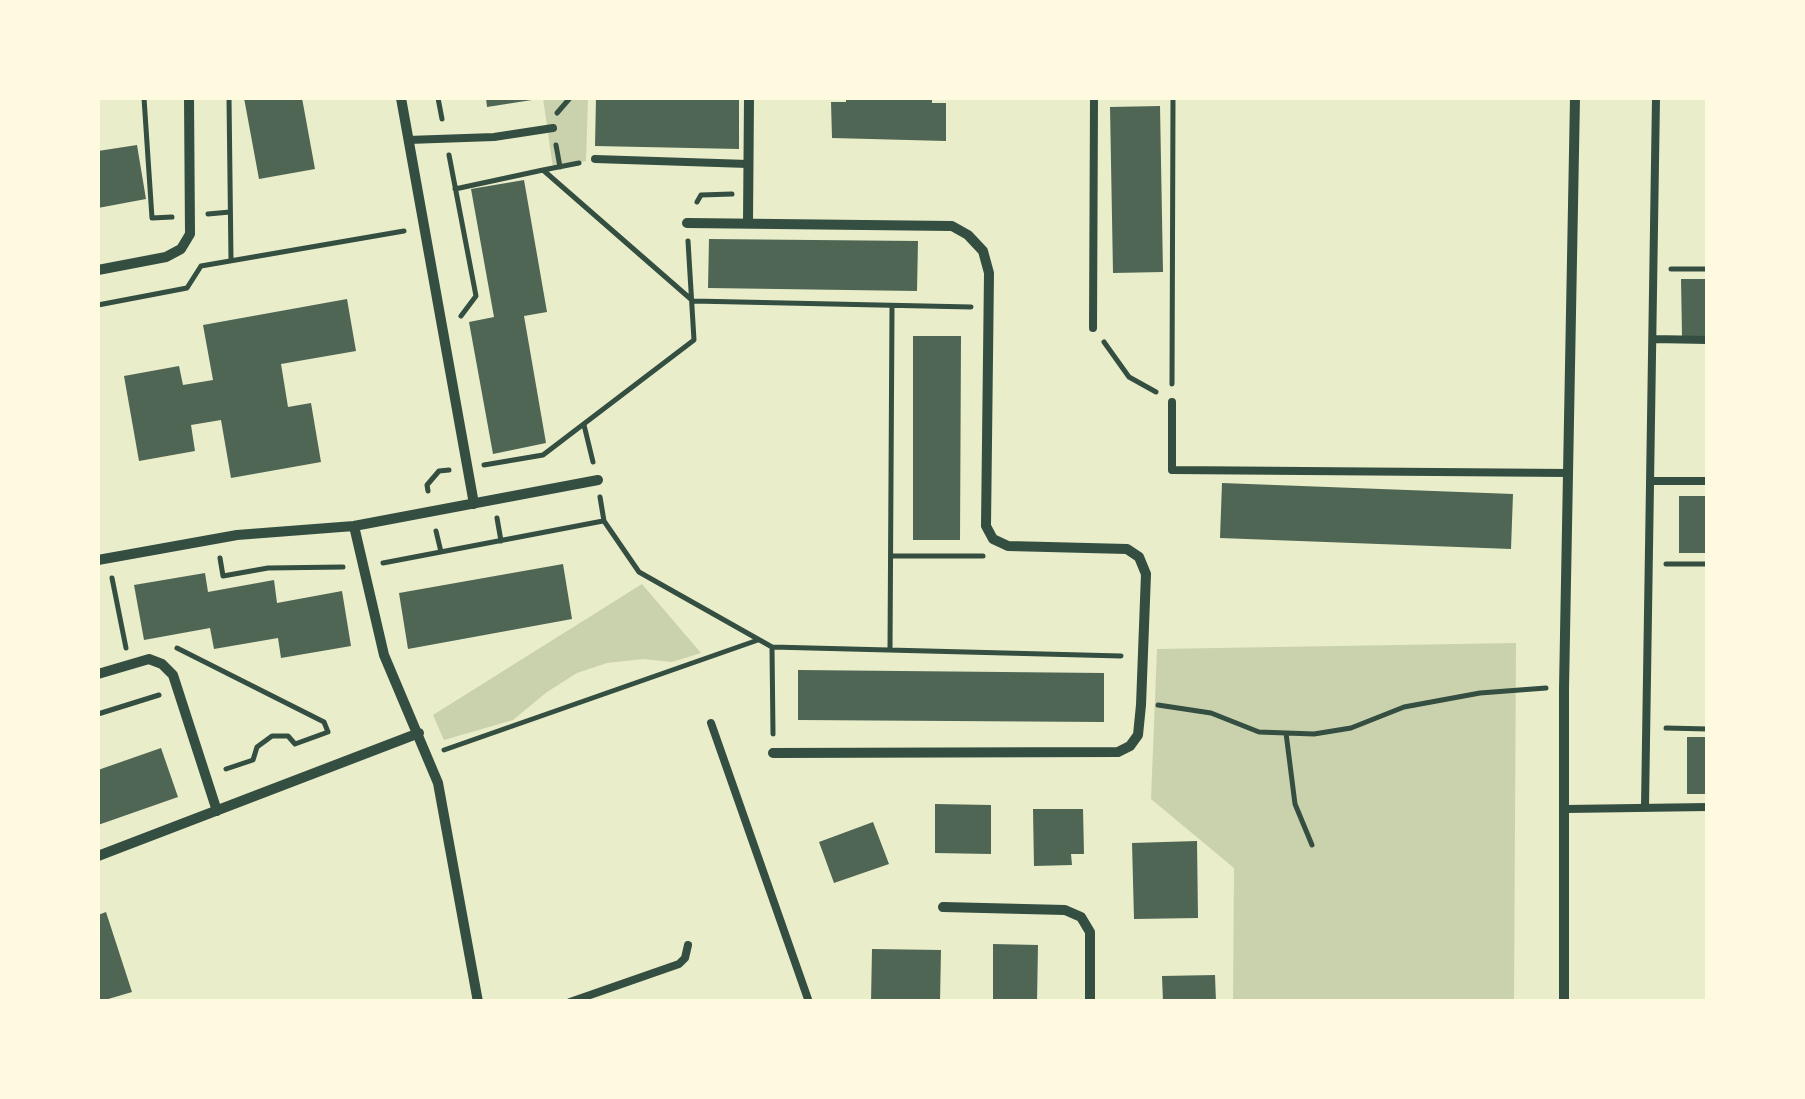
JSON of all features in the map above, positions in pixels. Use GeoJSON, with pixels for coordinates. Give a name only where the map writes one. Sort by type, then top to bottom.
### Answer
{"type":"FeatureCollection","features":[{"type":"Feature","properties":{"kind":"street"},"geometry":{"type":"LineString","coordinates":[[98,270],[166,257],[181,249],[190,234],[189,98]]}},
{"type":"Feature","properties":{"kind":"street"},"geometry":{"type":"LineString","coordinates":[[401,98],[474,504]]}},
{"type":"Feature","properties":{"kind":"street"},"geometry":{"type":"LineString","coordinates":[[748,222],[749,98]]}},
{"type":"Feature","properties":{"kind":"street"},"geometry":{"type":"LineString","coordinates":[[1564,1002],[1564,688],[1575,98]]}},
{"type":"Feature","properties":{"kind":"street"},"geometry":{"type":"LineString","coordinates":[[687,223],[952,226],[968,235],[983,251],[989,273],[986,526],[993,539],[1008,546],[1127,549],[1139,557],[1146,574],[1138,735],[1130,746],[1118,752],[773,752]]}},
{"type":"Feature","properties":{"kind":"street"},"geometry":{"type":"LineString","coordinates":[[98,560],[237,535],[354,526],[598,480]]}},
{"type":"Feature","properties":{"kind":"street"},"geometry":{"type":"LineString","coordinates":[[354,526],[384,655],[438,783],[478,1002]]}},
{"type":"Feature","properties":{"kind":"street"},"geometry":{"type":"LineString","coordinates":[[98,674],[149,659],[174,675],[218,811]]}},
{"type":"Feature","properties":{"kind":"street"},"geometry":{"type":"LineString","coordinates":[[98,856],[419,734]]}},
{"type":"Feature","properties":{"kind":"street"},"geometry":{"type":"LineString","coordinates":[[943,907],[1065,910],[1080,917],[1090,932],[1090,1002]]}},
{"type":"Feature","properties":{"kind":"lane"},"geometry":{"type":"LineString","coordinates":[[1093,328],[1094,98]]}},
{"type":"Feature","properties":{"kind":"lane"},"geometry":{"type":"LineString","coordinates":[[1645,806],[1656,98]]}},
{"type":"Feature","properties":{"kind":"lane"},"geometry":{"type":"LineString","coordinates":[[408,140],[446,140],[552,123]]}},
{"type":"Feature","properties":{"kind":"lane"},"geometry":{"type":"LineString","coordinates":[[594,160],[748,164]]}},
{"type":"Feature","properties":{"kind":"lane"},"geometry":{"type":"LineString","coordinates":[[1653,340],[1708,340]]}},
{"type":"Feature","properties":{"kind":"lane"},"geometry":{"type":"LineString","coordinates":[[1172,402],[1172,470],[1568,472]]}},
{"type":"Feature","properties":{"kind":"lane"},"geometry":{"type":"LineString","coordinates":[[1650,481],[1708,481]]}},
{"type":"Feature","properties":{"kind":"lane"},"geometry":{"type":"LineString","coordinates":[[712,723],[808,1002]]}},
{"type":"Feature","properties":{"kind":"lane"},"geometry":{"type":"LineString","coordinates":[[1566,808],[1708,807]]}},
{"type":"Feature","properties":{"kind":"lane"},"geometry":{"type":"LineString","coordinates":[[570,1002],[679,964],[688,945]]}},
{"type":"Feature","properties":{"kind":"path"},"geometry":{"type":"LineString","coordinates":[[144,98],[152,218],[230,212]]}},
{"type":"Feature","properties":{"kind":"path"},"geometry":{"type":"LineString","coordinates":[[230,98],[231,260]]}},
{"type":"Feature","properties":{"kind":"path"},"geometry":{"type":"LineString","coordinates":[[438,98],[476,296],[460,317]]}},
{"type":"Feature","properties":{"kind":"path"},"geometry":{"type":"LineString","coordinates":[[552,123],[570,98]]}},
{"type":"Feature","properties":{"kind":"path"},"geometry":{"type":"LineString","coordinates":[[1172,402],[1173,98]]}},
{"type":"Feature","properties":{"kind":"path"},"geometry":{"type":"LineString","coordinates":[[455,188],[594,160]]}},
{"type":"Feature","properties":{"kind":"path"},"geometry":{"type":"LineString","coordinates":[[543,170],[693,300],[988,308]]}},
{"type":"Feature","properties":{"kind":"path"},"geometry":{"type":"LineString","coordinates":[[487,465],[543,455],[694,340],[687,223],[701,195],[748,193]]}},
{"type":"Feature","properties":{"kind":"path"},"geometry":{"type":"LineString","coordinates":[[98,305],[188,288],[201,266],[424,227]]}},
{"type":"Feature","properties":{"kind":"path"},"geometry":{"type":"LineString","coordinates":[[1654,268],[1708,269]]}},
{"type":"Feature","properties":{"kind":"path"},"geometry":{"type":"LineString","coordinates":[[890,650],[892,307]]}},
{"type":"Feature","properties":{"kind":"path"},"geometry":{"type":"LineString","coordinates":[[1093,328],[1130,377],[1172,402]]}},
{"type":"Feature","properties":{"kind":"path"},"geometry":{"type":"LineString","coordinates":[[220,555],[223,576],[268,568],[361,568],[604,521],[638,572],[772,648],[1121,655],[1121,672]]}},
{"type":"Feature","properties":{"kind":"path"},"geometry":{"type":"LineString","coordinates":[[892,556],[982,558],[993,539]]}},
{"type":"Feature","properties":{"kind":"path"},"geometry":{"type":"LineString","coordinates":[[1649,564],[1708,564]]}},
{"type":"Feature","properties":{"kind":"path"},"geometry":{"type":"LineString","coordinates":[[98,581],[112,578],[126,650],[139,648]]}},
{"type":"Feature","properties":{"kind":"path"},"geometry":{"type":"LineString","coordinates":[[428,756],[758,640]]}},
{"type":"Feature","properties":{"kind":"path"},"geometry":{"type":"LineString","coordinates":[[166,642],[324,722],[328,732],[295,744],[288,736],[272,736],[257,747],[253,760],[207,776]]}},
{"type":"Feature","properties":{"kind":"path"},"geometry":{"type":"LineString","coordinates":[[772,648],[773,752]]}},
{"type":"Feature","properties":{"kind":"path"},"geometry":{"type":"LineString","coordinates":[[1141,705],[1179,706],[1211,713],[1258,732],[1314,734],[1351,728],[1404,708],[1480,692],[1564,688]]}},
{"type":"Feature","properties":{"kind":"path"},"geometry":{"type":"LineString","coordinates":[[98,714],[163,694]]}},
{"type":"Feature","properties":{"kind":"path"},"geometry":{"type":"LineString","coordinates":[[1646,728],[1708,729]]}},
{"type":"Feature","properties":{"kind":"path"},"geometry":{"type":"LineString","coordinates":[[1286,733],[1295,804],[1312,845]]}},
{"type":"Feature","properties":{"kind":"green space"},"geometry":{"type":"Polygon","coordinates":[[[543,98],[588,98],[586,161],[553,168],[543,98]]]}},
{"type":"Feature","properties":{"kind":"green space"},"geometry":{"type":"Polygon","coordinates":[[[642,584],[701,653],[672,662],[643,659],[607,663],[577,673],[513,720],[444,740],[433,715],[642,584]]]}},
{"type":"Feature","properties":{"kind":"green space"},"geometry":{"type":"Polygon","coordinates":[[[1516,643],[1514,1001],[1233,1001],[1234,868],[1151,799],[1157,649],[1516,643]]]}},
{"type":"Feature","properties":{"kind":"building"},"geometry":{"type":"Polygon","coordinates":[[[244,98],[302,98],[315,169],[259,179],[244,98]]]}},
{"type":"Feature","properties":{"kind":"building"},"geometry":{"type":"Polygon","coordinates":[[[486,98],[532,98],[532,100],[487,107],[486,98]]]}},
{"type":"Feature","properties":{"kind":"building"},"geometry":{"type":"Polygon","coordinates":[[[596,98],[739,98],[739,149],[595,146],[596,98]]]}},
{"type":"Feature","properties":{"kind":"building"},"geometry":{"type":"Polygon","coordinates":[[[846,98],[932,98],[932,103],[946,103],[946,141],[832,138],[831,102],[846,102],[846,98]]]}},
{"type":"Feature","properties":{"kind":"building"},"geometry":{"type":"Polygon","coordinates":[[[1160,106],[1163,272],[1113,273],[1110,107],[1160,106]]]}},
{"type":"Feature","properties":{"kind":"building"},"geometry":{"type":"Polygon","coordinates":[[[137,145],[146,199],[98,208],[98,151],[137,145]]]}},
{"type":"Feature","properties":{"kind":"building"},"geometry":{"type":"Polygon","coordinates":[[[524,180],[547,312],[524,316],[546,443],[493,454],[469,322],[494,317],[471,189],[524,180]]]}},
{"type":"Feature","properties":{"kind":"building"},"geometry":{"type":"Polygon","coordinates":[[[709,239],[918,241],[917,291],[708,288],[709,239]]]}},
{"type":"Feature","properties":{"kind":"building"},"geometry":{"type":"Polygon","coordinates":[[[1681,279],[1708,279],[1708,336],[1682,336],[1681,279]]]}},
{"type":"Feature","properties":{"kind":"building"},"geometry":{"type":"Polygon","coordinates":[[[347,299],[356,351],[281,364],[288,407],[311,403],[321,462],[231,478],[221,420],[191,425],[195,451],[139,461],[124,376],[179,366],[183,385],[213,380],[203,325],[347,299]]]}},
{"type":"Feature","properties":{"kind":"building"},"geometry":{"type":"Polygon","coordinates":[[[913,336],[961,336],[960,540],[913,540],[913,336]]]}},
{"type":"Feature","properties":{"kind":"building"},"geometry":{"type":"Polygon","coordinates":[[[1222,483],[1513,494],[1511,549],[1220,538],[1222,483]]]}},
{"type":"Feature","properties":{"kind":"building"},"geometry":{"type":"Polygon","coordinates":[[[1679,496],[1708,496],[1708,553],[1679,553],[1679,496]]]}},
{"type":"Feature","properties":{"kind":"building"},"geometry":{"type":"Polygon","coordinates":[[[563,564],[572,619],[408,649],[399,593],[563,564]]]}},
{"type":"Feature","properties":{"kind":"building"},"geometry":{"type":"Polygon","coordinates":[[[205,573],[208,592],[274,580],[277,603],[342,591],[351,646],[281,658],[278,638],[214,649],[210,628],[144,640],[134,585],[205,573]]]}},
{"type":"Feature","properties":{"kind":"building"},"geometry":{"type":"Polygon","coordinates":[[[798,670],[1104,673],[1104,722],[798,720],[798,670]]]}},
{"type":"Feature","properties":{"kind":"building"},"geometry":{"type":"Polygon","coordinates":[[[1687,737],[1708,737],[1708,794],[1687,794],[1687,737]]]}},
{"type":"Feature","properties":{"kind":"building"},"geometry":{"type":"Polygon","coordinates":[[[161,748],[178,797],[98,825],[98,770],[161,748]]]}},
{"type":"Feature","properties":{"kind":"building"},"geometry":{"type":"Polygon","coordinates":[[[935,804],[991,805],[991,854],[935,853],[935,804]]]}},
{"type":"Feature","properties":{"kind":"building"},"geometry":{"type":"Polygon","coordinates":[[[1033,809],[1083,809],[1084,854],[1071,854],[1072,865],[1034,866],[1033,809]]]}},
{"type":"Feature","properties":{"kind":"building"},"geometry":{"type":"Polygon","coordinates":[[[873,822],[889,864],[834,883],[819,842],[873,822]]]}},
{"type":"Feature","properties":{"kind":"building"},"geometry":{"type":"Polygon","coordinates":[[[1197,841],[1198,918],[1134,919],[1132,843],[1197,841]]]}},
{"type":"Feature","properties":{"kind":"building"},"geometry":{"type":"Polygon","coordinates":[[[106,912],[132,992],[98,1002],[98,915],[106,912]]]}},
{"type":"Feature","properties":{"kind":"building"},"geometry":{"type":"Polygon","coordinates":[[[993,944],[1038,945],[1037,1002],[993,1002],[993,944]]]}},
{"type":"Feature","properties":{"kind":"building"},"geometry":{"type":"Polygon","coordinates":[[[872,949],[941,950],[940,1002],[871,1002],[872,949]]]}},
{"type":"Feature","properties":{"kind":"building"},"geometry":{"type":"Polygon","coordinates":[[[1215,975],[1216,1002],[1163,1002],[1162,976],[1215,975]]]}}]}
